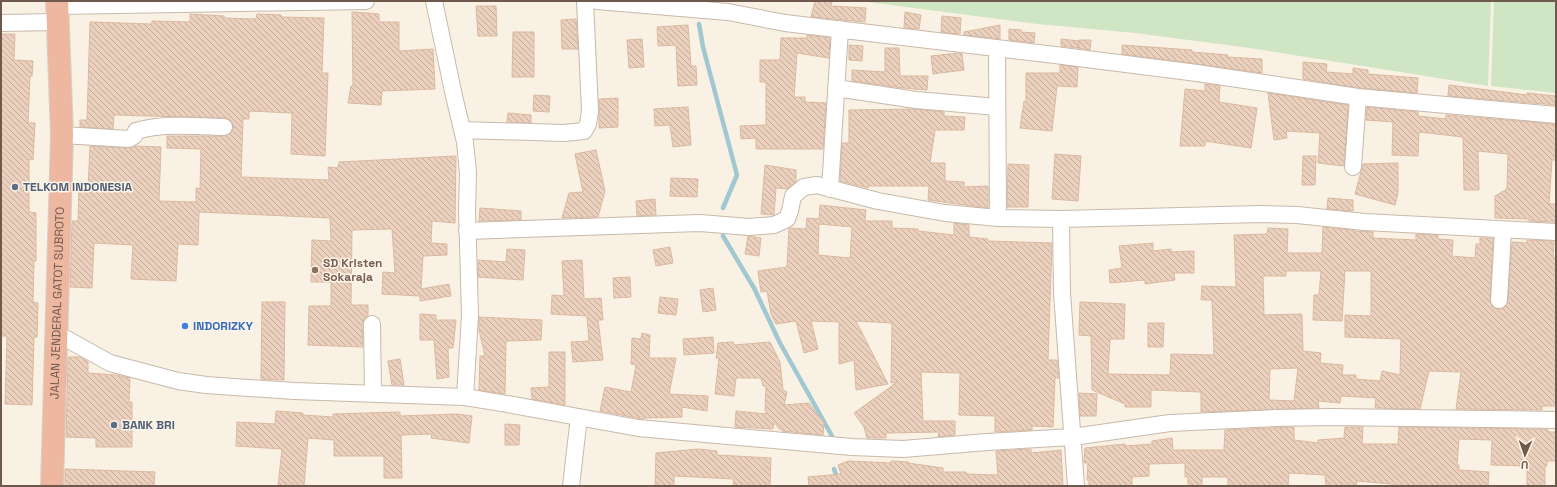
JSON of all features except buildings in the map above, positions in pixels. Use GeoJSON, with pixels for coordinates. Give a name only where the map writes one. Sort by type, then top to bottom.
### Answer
{"type":"FeatureCollection","features":[{"type":"Feature","properties":{"kind":"highway","name":"JALAN JENDERAL GATOT SUBROTO"},"geometry":{"type":"LineString","coordinates":[[52,486],[62,135],[57,10]]}},
{"type":"Feature","properties":{"kind":"street"},"geometry":{"type":"LineString","coordinates":[[1,23],[57,10],[366,1]]}},
{"type":"Feature","properties":{"kind":"street"},"geometry":{"type":"LineString","coordinates":[[434,1],[465,142],[468,173],[467,231],[470,315],[465,397]]}},
{"type":"Feature","properties":{"kind":"street"},"geometry":{"type":"LineString","coordinates":[[462,130],[564,133],[584,131],[588,124],[590,111],[584,1]]}},
{"type":"Feature","properties":{"kind":"street"},"geometry":{"type":"LineString","coordinates":[[597,1],[728,12],[785,23],[1197,73],[1358,97],[1556,115]]}},
{"type":"Feature","properties":{"kind":"street"},"geometry":{"type":"LineString","coordinates":[[830,189],[840,29]]}},
{"type":"Feature","properties":{"kind":"street"},"geometry":{"type":"LineString","coordinates":[[997,48],[998,218]]}},
{"type":"Feature","properties":{"kind":"street"},"geometry":{"type":"LineString","coordinates":[[836,88],[916,100],[997,107]]}},
{"type":"Feature","properties":{"kind":"street"},"geometry":{"type":"LineString","coordinates":[[1353,167],[1358,97]]}},
{"type":"Feature","properties":{"kind":"street"},"geometry":{"type":"LineString","coordinates":[[62,135],[129,139],[134,136],[136,131],[144,129],[173,126],[224,127]]}},
{"type":"Feature","properties":{"kind":"street"},"geometry":{"type":"LineString","coordinates":[[467,231],[700,224],[749,227],[774,225],[787,219],[793,196],[804,187],[817,185],[878,201],[945,213],[998,218],[1061,219],[1261,214],[1297,215],[1365,222],[1455,226],[1503,231],[1556,232]]}},
{"type":"Feature","properties":{"kind":"street"},"geometry":{"type":"LineString","coordinates":[[1061,219],[1062,293],[1076,486]]}},
{"type":"Feature","properties":{"kind":"street"},"geometry":{"type":"LineString","coordinates":[[1499,300],[1503,231]]}},
{"type":"Feature","properties":{"kind":"street"},"geometry":{"type":"LineString","coordinates":[[372,324],[373,393]]}},
{"type":"Feature","properties":{"kind":"street"},"geometry":{"type":"LineString","coordinates":[[56,333],[110,363],[178,381],[206,385],[294,391],[465,397],[644,429],[852,447],[903,449],[1073,437],[1170,423],[1275,418],[1330,417],[1556,420]]}},
{"type":"Feature","properties":{"kind":"street"},"geometry":{"type":"LineString","coordinates":[[571,486],[579,417]]}},
{"type":"Feature","properties":{"kind":"green space"},"geometry":{"type":"Polygon","coordinates":[[[860,1],[1491,1],[1488,86],[1250,48],[1135,33],[1038,24],[860,1]]]}},
{"type":"Feature","properties":{"kind":"green space"},"geometry":{"type":"Polygon","coordinates":[[[1494,1],[1556,1],[1556,93],[1491,86],[1494,1]]]}},
{"type":"Feature","properties":{"kind":"waterway"},"geometry":{"type":"LineString","coordinates":[[699,24],[703,47],[737,175],[723,208]]}},
{"type":"Feature","properties":{"kind":"waterway"},"geometry":{"type":"LineString","coordinates":[[723,236],[754,288],[780,343],[832,436]]}},
{"type":"Feature","properties":{"kind":"waterway"},"geometry":{"type":"LineString","coordinates":[[834,469],[840,486]]}},
{"type":"Feature","properties":{"kind":"place","name":"TELKOM INDONESIA"},"geometry":{"type":"Point","coordinates":[15,187]}},
{"type":"Feature","properties":{"kind":"place","name":"SD Kristen Sokaraja"},"geometry":{"type":"Point","coordinates":[315,270]}},
{"type":"Feature","properties":{"kind":"place","name":"INDORIZKY"},"geometry":{"type":"Point","coordinates":[185,326]}},
{"type":"Feature","properties":{"kind":"place","name":"BANK BRI"},"geometry":{"type":"Point","coordinates":[114,425]}}]}
